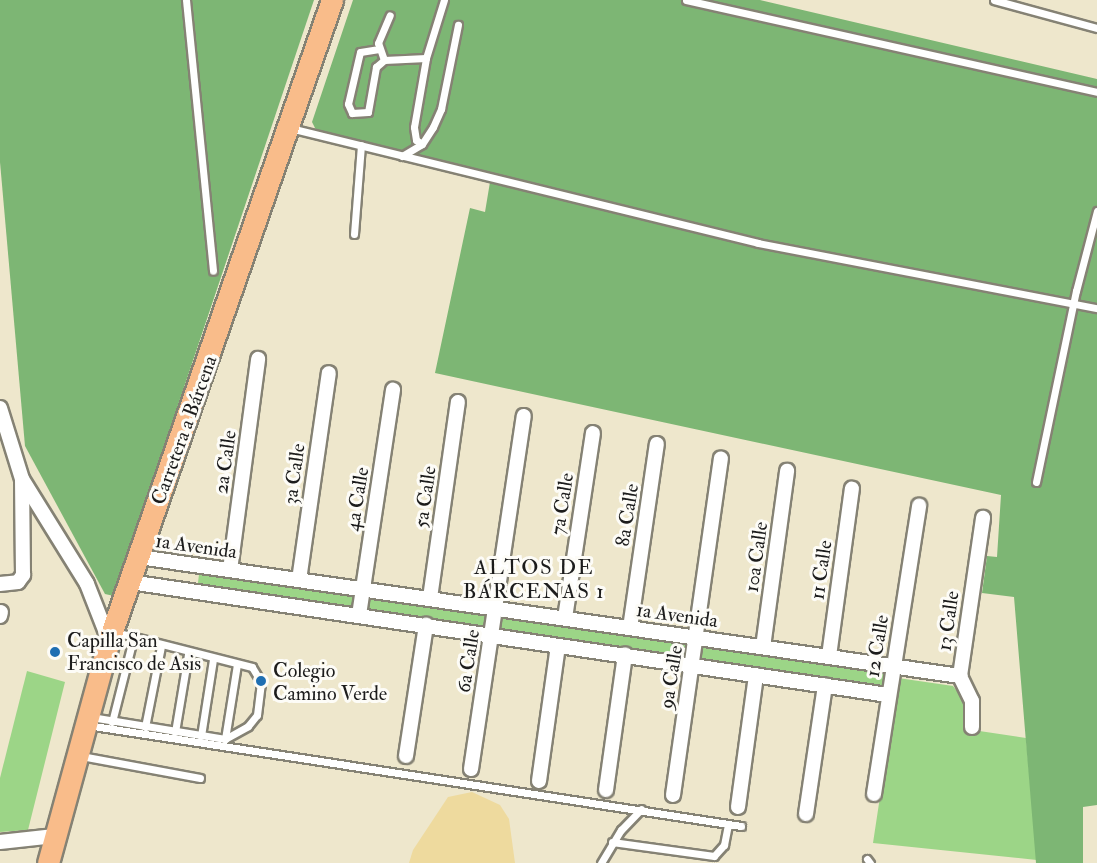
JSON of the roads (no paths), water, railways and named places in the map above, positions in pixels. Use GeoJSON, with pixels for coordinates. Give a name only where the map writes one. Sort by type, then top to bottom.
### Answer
{"type":"FeatureCollection","features":[{"type":"Feature","properties":{"kind":"main road","name":"Carretera a Bárcena"},"geometry":{"type":"LineString","coordinates":[[48,863],[75,756],[111,636],[290,128],[332,0]]}},
{"type":"Feature","properties":{"kind":"street","name":"2a Calle"},"geometry":{"type":"LineString","coordinates":[[230,570],[258,358]]}},
{"type":"Feature","properties":{"kind":"street","name":"3a Calle"},"geometry":{"type":"LineString","coordinates":[[299,580],[329,373]]}},
{"type":"Feature","properties":{"kind":"street","name":"4a Calle"},"geometry":{"type":"LineString","coordinates":[[359,615],[393,390]]}},
{"type":"Feature","properties":{"kind":"street","name":"5a Calle"},"geometry":{"type":"LineString","coordinates":[[430,598],[458,402]]}},
{"type":"Feature","properties":{"kind":"street"},"geometry":{"type":"LineString","coordinates":[[0,408],[22,480],[87,584],[111,636]]}},
{"type":"Feature","properties":{"kind":"street","name":"6a Calle"},"geometry":{"type":"LineString","coordinates":[[471,769],[524,416]]}},
{"type":"Feature","properties":{"kind":"street","name":"7a Calle"},"geometry":{"type":"LineString","coordinates":[[565,618],[593,433]]}},
{"type":"Feature","properties":{"kind":"street","name":"8a Calle"},"geometry":{"type":"LineString","coordinates":[[630,628],[657,444]]}},
{"type":"Feature","properties":{"kind":"street","name":"9a Calle"},"geometry":{"type":"LineString","coordinates":[[673,795],[721,458]]}},
{"type":"Feature","properties":{"kind":"street","name":"10a Calle"},"geometry":{"type":"LineString","coordinates":[[763,647],[787,471]]}},
{"type":"Feature","properties":{"kind":"street"},"geometry":{"type":"LineString","coordinates":[[0,584],[18,582],[23,575],[22,480]]}},
{"type":"Feature","properties":{"kind":"street","name":"11 Calle"},"geometry":{"type":"LineString","coordinates":[[829,656],[852,489]]}},
{"type":"Feature","properties":{"kind":"street","name":"12 Calle"},"geometry":{"type":"LineString","coordinates":[[874,795],[919,505]]}},
{"type":"Feature","properties":{"kind":"street","name":"13 Calle"},"geometry":{"type":"LineString","coordinates":[[972,727],[972,700],[960,676],[982,518]]}},
{"type":"Feature","properties":{"kind":"street","name":"1a Avenida"},"geometry":{"type":"LineString","coordinates":[[139,557],[960,676]]}},
{"type":"Feature","properties":{"kind":"street"},"geometry":{"type":"LineString","coordinates":[[130,582],[888,695]]}},
{"type":"Feature","properties":{"kind":"street"},"geometry":{"type":"LineString","coordinates":[[406,756],[426,625]]}},
{"type":"Feature","properties":{"kind":"street"},"geometry":{"type":"LineString","coordinates":[[539,781],[558,646]]}},
{"type":"Feature","properties":{"kind":"street"},"geometry":{"type":"LineString","coordinates":[[606,790],[625,654]]}},
{"type":"Feature","properties":{"kind":"street"},"geometry":{"type":"LineString","coordinates":[[738,807],[756,675]]}},
{"type":"Feature","properties":{"kind":"street"},"geometry":{"type":"LineString","coordinates":[[806,814],[825,685]]}},
{"type":"Feature","properties":{"kind":"street"},"geometry":{"type":"LineString","coordinates":[[0,842],[55,836]]}},
{"type":"Feature","properties":{"kind":"lane"},"geometry":{"type":"LineString","coordinates":[[186,0],[213,271]]}},
{"type":"Feature","properties":{"kind":"lane"},"geometry":{"type":"LineString","coordinates":[[422,144],[416,140],[414,127],[426,58],[444,0]]}},
{"type":"Feature","properties":{"kind":"lane"},"geometry":{"type":"LineString","coordinates":[[686,0],[1097,92]]}},
{"type":"Feature","properties":{"kind":"lane"},"geometry":{"type":"LineString","coordinates":[[994,0],[1097,28]]}},
{"type":"Feature","properties":{"kind":"lane"},"geometry":{"type":"LineString","coordinates":[[384,60],[379,49],[390,15]]}},
{"type":"Feature","properties":{"kind":"lane"},"geometry":{"type":"LineString","coordinates":[[402,156],[422,144],[441,110],[458,25]]}},
{"type":"Feature","properties":{"kind":"lane"},"geometry":{"type":"LineString","coordinates":[[379,49],[360,52],[348,104],[352,113],[368,112],[376,67],[384,60],[426,58]]}},
{"type":"Feature","properties":{"kind":"lane"},"geometry":{"type":"LineString","coordinates":[[290,128],[758,243],[1097,308]]}},
{"type":"Feature","properties":{"kind":"lane"},"geometry":{"type":"LineString","coordinates":[[354,234],[361,145]]}},
{"type":"Feature","properties":{"kind":"lane"},"geometry":{"type":"LineString","coordinates":[[1036,482],[1073,304],[1097,211]]}},
{"type":"Feature","properties":{"kind":"lane"},"geometry":{"type":"LineString","coordinates":[[87,721],[112,722],[225,739],[248,726],[257,714],[261,682],[258,673],[252,667],[111,636]]}},
{"type":"Feature","properties":{"kind":"lane"},"geometry":{"type":"LineString","coordinates":[[112,722],[133,639]]}},
{"type":"Feature","properties":{"kind":"lane"},"geometry":{"type":"LineString","coordinates":[[145,727],[161,646]]}},
{"type":"Feature","properties":{"kind":"lane"},"geometry":{"type":"LineString","coordinates":[[175,732],[188,654]]}},
{"type":"Feature","properties":{"kind":"lane"},"geometry":{"type":"LineString","coordinates":[[201,736],[213,658]]}},
{"type":"Feature","properties":{"kind":"lane"},"geometry":{"type":"LineString","coordinates":[[225,739],[237,664]]}},
{"type":"Feature","properties":{"kind":"lane"},"geometry":{"type":"LineString","coordinates":[[87,721],[741,826]]}},
{"type":"Feature","properties":{"kind":"lane"},"geometry":{"type":"LineString","coordinates":[[75,756],[200,778]]}},
{"type":"Feature","properties":{"kind":"lane"},"geometry":{"type":"LineString","coordinates":[[601,863],[612,842],[641,809]]}},
{"type":"Feature","properties":{"kind":"lane"},"geometry":{"type":"LineString","coordinates":[[612,842],[714,856],[724,845],[728,825]]}},
{"type":"Feature","properties":{"kind":"place","name":"Capilla San Francisco de Asis"},"geometry":{"type":"Point","coordinates":[55,652]}},
{"type":"Feature","properties":{"kind":"place","name":"Colegio Camino Verde"},"geometry":{"type":"Point","coordinates":[261,681]}},
{"type":"Feature","properties":{"kind":"district","name":"ALTOS DE BÁRCENAS 1"},"geometry":{"type":"Point","coordinates":[534,580]}}]}
